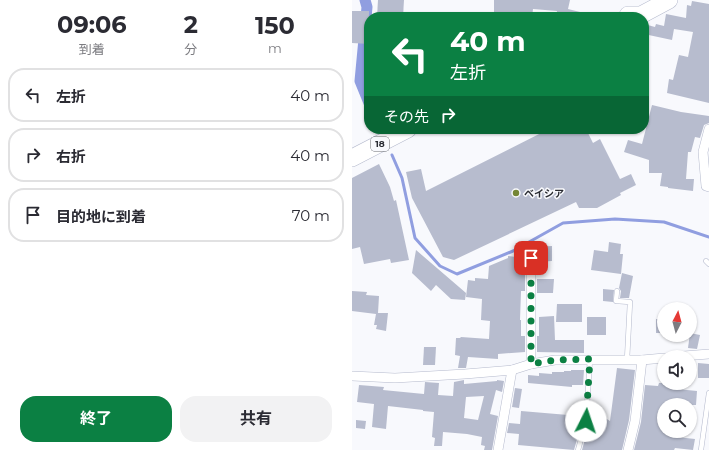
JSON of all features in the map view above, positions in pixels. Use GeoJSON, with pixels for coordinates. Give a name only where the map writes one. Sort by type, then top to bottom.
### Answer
{"type":"FeatureCollection","features":[{"type":"Feature","properties":{"kind":"highway"},"geometry":{"type":"LineString","coordinates":[[630,12],[644,0]]}},
{"type":"Feature","properties":{"kind":"highway"},"geometry":{"type":"LineString","coordinates":[[647,12],[669,0]]}},
{"type":"Feature","properties":{"kind":"highway","name":"18"},"geometry":{"type":"LineString","coordinates":[[352,158],[398,134]]}},
{"type":"Feature","properties":{"kind":"street"},"geometry":{"type":"LineString","coordinates":[[709,129],[703,152],[706,186],[709,187]]}},
{"type":"Feature","properties":{"kind":"street"},"geometry":{"type":"LineString","coordinates":[[531,258],[531,364]]}},
{"type":"Feature","properties":{"kind":"street"},"geometry":{"type":"LineString","coordinates":[[697,355],[709,354]]}},
{"type":"Feature","properties":{"kind":"street"},"geometry":{"type":"LineString","coordinates":[[352,376],[395,378],[466,374],[512,370],[531,364],[555,360],[657,359]]}},
{"type":"Feature","properties":{"kind":"street"},"geometry":{"type":"LineString","coordinates":[[628,450],[635,421],[642,360]]}},
{"type":"Feature","properties":{"kind":"street"},"geometry":{"type":"LineString","coordinates":[[498,450],[512,370]]}},
{"type":"Feature","properties":{"kind":"lane"},"geometry":{"type":"LineString","coordinates":[[617,291],[616,301],[630,302],[627,360]]}},
{"type":"Feature","properties":{"kind":"lane"},"geometry":{"type":"LineString","coordinates":[[578,450],[586,421],[590,359]]}},
{"type":"Feature","properties":{"kind":"lane"},"geometry":{"type":"LineString","coordinates":[[701,450],[709,393]]}},
{"type":"Feature","properties":{"kind":"building"},"geometry":{"type":"Polygon","coordinates":[[[378,0],[404,0],[403,12],[377,12],[378,0]]]}},
{"type":"Feature","properties":{"kind":"building"},"geometry":{"type":"Polygon","coordinates":[[[494,0],[570,0],[568,9],[580,12],[557,12],[533,9],[533,12],[494,12],[494,0]]]}},
{"type":"Feature","properties":{"kind":"building"},"geometry":{"type":"Polygon","coordinates":[[[692,1],[709,4],[709,103],[667,93],[669,79],[673,80],[679,55],[688,57],[693,32],[674,29],[672,40],[649,35],[649,25],[655,27],[656,24],[664,26],[666,14],[686,18],[687,5],[691,6],[692,1]]]}},
{"type":"Feature","properties":{"kind":"building"},"geometry":{"type":"Polygon","coordinates":[[[352,11],[369,11],[364,12],[364,44],[352,43],[352,11]]]}},
{"type":"Feature","properties":{"kind":"building"},"geometry":{"type":"Polygon","coordinates":[[[652,105],[681,112],[709,116],[709,123],[704,125],[700,138],[695,137],[691,152],[688,152],[686,179],[694,179],[693,191],[660,186],[662,173],[649,173],[649,160],[624,152],[628,140],[642,144],[645,134],[649,134],[649,117],[652,105]]]}},
{"type":"Feature","properties":{"kind":"building","name":"ベイシア"},"geometry":{"type":"Polygon","coordinates":[[[539,134],[588,134],[593,143],[600,139],[620,179],[631,174],[636,185],[620,193],[621,195],[597,208],[579,208],[576,202],[454,260],[443,257],[412,198],[406,172],[421,169],[426,191],[539,134]]]}},
{"type":"Feature","properties":{"kind":"building"},"geometry":{"type":"Polygon","coordinates":[[[379,164],[390,187],[394,201],[396,200],[409,260],[391,263],[390,259],[364,264],[360,247],[352,249],[352,178],[379,164]]]}},
{"type":"Feature","properties":{"kind":"building"},"geometry":{"type":"Polygon","coordinates":[[[609,242],[621,244],[620,254],[623,254],[621,274],[591,270],[594,250],[608,252],[609,242]]]}},
{"type":"Feature","properties":{"kind":"building"},"geometry":{"type":"Polygon","coordinates":[[[552,246],[552,261],[537,262],[534,254],[534,247],[552,246]]]}},
{"type":"Feature","properties":{"kind":"building"},"geometry":{"type":"Polygon","coordinates":[[[416,250],[466,293],[465,300],[451,299],[436,285],[431,291],[412,273],[416,250]]]}},
{"type":"Feature","properties":{"kind":"building"},"geometry":{"type":"Polygon","coordinates":[[[508,256],[525,258],[525,291],[521,291],[520,320],[521,336],[525,336],[525,352],[498,354],[498,359],[468,357],[466,368],[458,368],[460,356],[455,355],[456,338],[489,339],[490,321],[481,320],[482,299],[466,297],[468,280],[475,281],[475,278],[488,279],[489,266],[508,258],[508,256]]]}},
{"type":"Feature","properties":{"kind":"building"},"geometry":{"type":"Polygon","coordinates":[[[622,273],[633,276],[629,298],[620,298],[621,291],[619,288],[622,273]]]}},
{"type":"Feature","properties":{"kind":"building"},"geometry":{"type":"Polygon","coordinates":[[[537,279],[554,279],[553,293],[537,293],[537,279]]]}},
{"type":"Feature","properties":{"kind":"building"},"geometry":{"type":"Polygon","coordinates":[[[603,289],[614,290],[613,302],[603,301],[603,289]]]}},
{"type":"Feature","properties":{"kind":"building"},"geometry":{"type":"Polygon","coordinates":[[[352,291],[367,292],[366,295],[379,296],[378,313],[388,313],[386,331],[376,329],[377,325],[374,325],[376,314],[352,311],[352,291]]]}},
{"type":"Feature","properties":{"kind":"building"},"geometry":{"type":"Polygon","coordinates":[[[557,304],[582,304],[582,322],[556,322],[557,304]]]}},
{"type":"Feature","properties":{"kind":"building"},"geometry":{"type":"Polygon","coordinates":[[[554,316],[555,340],[584,340],[584,353],[537,352],[539,317],[554,316]]]}},
{"type":"Feature","properties":{"kind":"building"},"geometry":{"type":"Polygon","coordinates":[[[587,317],[606,317],[606,335],[587,335],[587,317]]]}},
{"type":"Feature","properties":{"kind":"building"},"geometry":{"type":"Polygon","coordinates":[[[656,319],[657,319],[657,333],[656,319]]]}},
{"type":"Feature","properties":{"kind":"building"},"geometry":{"type":"Polygon","coordinates":[[[697,334],[700,335],[697,349],[688,348],[689,342],[697,342],[697,334]]]}},
{"type":"Feature","properties":{"kind":"building"},"geometry":{"type":"Polygon","coordinates":[[[424,347],[436,347],[435,365],[423,365],[424,347]]]}},
{"type":"Feature","properties":{"kind":"building"},"geometry":{"type":"Polygon","coordinates":[[[698,363],[709,364],[709,378],[698,378],[698,363]]]}},
{"type":"Feature","properties":{"kind":"building"},"geometry":{"type":"Polygon","coordinates":[[[617,368],[635,370],[629,420],[622,450],[582,450],[593,415],[600,419],[602,416],[610,421],[617,368]]]}},
{"type":"Feature","properties":{"kind":"building"},"geometry":{"type":"Polygon","coordinates":[[[571,370],[584,370],[583,385],[572,385],[572,387],[528,383],[528,375],[539,376],[539,373],[552,374],[552,372],[564,372],[571,370]]]}},
{"type":"Feature","properties":{"kind":"building"},"geometry":{"type":"Polygon","coordinates":[[[464,380],[464,384],[497,380],[504,381],[502,392],[496,390],[490,414],[498,416],[492,450],[484,450],[485,446],[481,445],[482,437],[443,432],[442,446],[434,446],[435,438],[432,437],[434,412],[388,406],[386,429],[372,427],[374,404],[357,402],[359,385],[384,387],[383,390],[424,394],[425,382],[439,383],[438,395],[453,396],[454,382],[464,380]],[[484,396],[466,397],[464,418],[478,420],[484,396]]]}},
{"type":"Feature","properties":{"kind":"building"},"geometry":{"type":"Polygon","coordinates":[[[645,385],[657,386],[657,390],[697,391],[696,398],[657,398],[657,438],[695,439],[693,450],[675,448],[674,450],[634,450],[641,422],[645,385]]]}},
{"type":"Feature","properties":{"kind":"building"},"geometry":{"type":"Polygon","coordinates":[[[515,388],[522,389],[519,408],[512,407],[515,388]]]}},
{"type":"Feature","properties":{"kind":"building"},"geometry":{"type":"Polygon","coordinates":[[[521,411],[580,416],[578,436],[574,450],[518,445],[519,434],[507,433],[509,423],[520,424],[521,411]]]}},
{"type":"Feature","properties":{"kind":"building"},"geometry":{"type":"Polygon","coordinates":[[[356,420],[366,421],[365,429],[356,428],[356,420]]]}},
{"type":"Feature","properties":{"kind":"waterway"},"geometry":{"type":"LineString","coordinates":[[365,0],[367,12]]}},
{"type":"Feature","properties":{"kind":"waterway"},"geometry":{"type":"LineString","coordinates":[[364,39],[360,81],[364,91]]}},
{"type":"Feature","properties":{"kind":"waterway"},"geometry":{"type":"LineString","coordinates":[[392,155],[402,178],[415,238],[440,266],[457,274],[513,251],[563,223],[615,219],[664,222],[709,237]]}},
{"type":"Feature","properties":{"kind":"place","name":"ベイシア"},"geometry":{"type":"Point","coordinates":[516,193]}},
{"type":"Feature","properties":{"kind":"route"},"geometry":{"type":"LineString","coordinates":[[531,258],[531,364],[555,360],[590,359],[586,421]]}}]}
